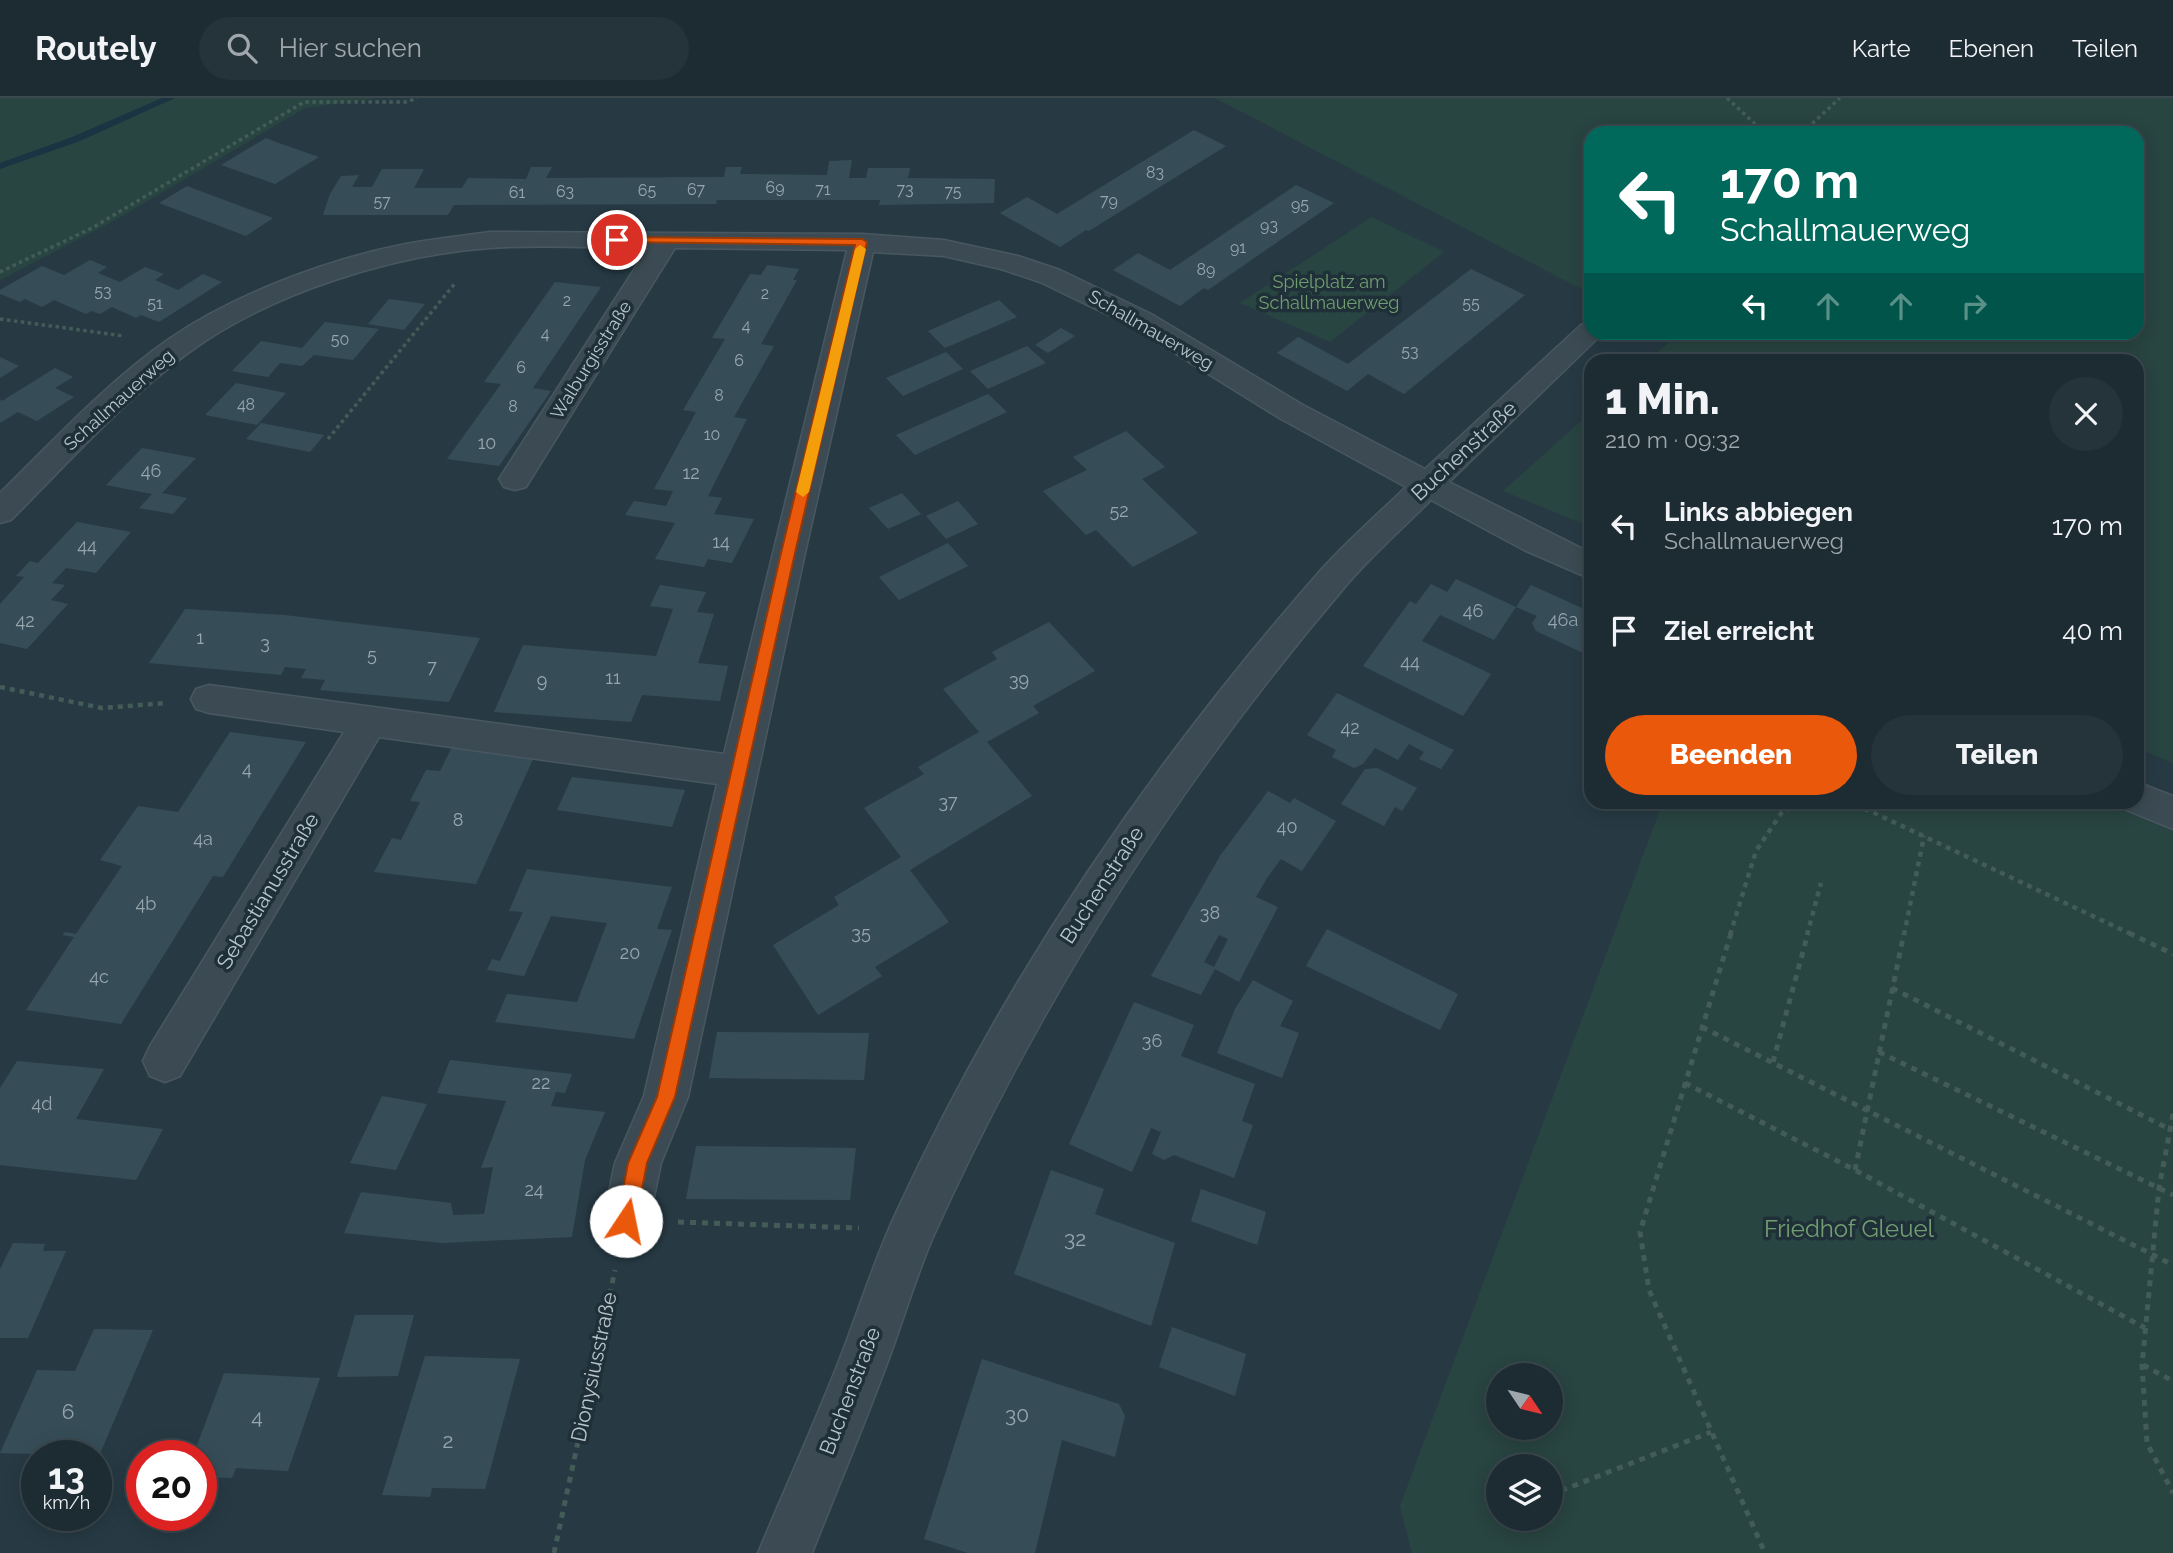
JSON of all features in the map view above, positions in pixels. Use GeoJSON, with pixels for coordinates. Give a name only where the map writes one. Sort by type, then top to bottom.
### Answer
{"type":"FeatureCollection","features":[{"type":"Feature","properties":{"kind":"street","name":"Schallmauerweg"},"geometry":{"type":"LineString","coordinates":[[0,512],[127,387],[180,345],[239,311],[304,281],[405,253],[490,240],[862,242],[944,248],[1008,262],[1049,276],[1141,320],[1293,412],[1536,542],[1584,564]]}},
{"type":"Feature","properties":{"kind":"street","name":"Walburgisstraße"},"geometry":{"type":"LineString","coordinates":[[515,479],[667,240]]}},
{"type":"Feature","properties":{"kind":"street"},"geometry":{"type":"LineString","coordinates":[[626,1221],[638,1163],[666,1097],[785,566],[862,242]]}},
{"type":"Feature","properties":{"kind":"street","name":"Buchenstraße"},"geometry":{"type":"LineString","coordinates":[[786,1553],[860,1370],[912,1230],[963,1125],[1058,953],[1142,824],[1238,694],[1334,577],[1428,484],[1584,338]]}},
{"type":"Feature","properties":{"kind":"street"},"geometry":{"type":"LineString","coordinates":[[209,699],[740,772]]}},
{"type":"Feature","properties":{"kind":"street","name":"Sebastianusstraße"},"geometry":{"type":"LineString","coordinates":[[165,1061],[370,721]]}},
{"type":"Feature","properties":{"kind":"street"},"geometry":{"type":"LineString","coordinates":[[2144,800],[2173,813]]}},
{"type":"Feature","properties":{"kind":"path"},"geometry":{"type":"LineString","coordinates":[[0,272],[103,222],[304,102],[407,102],[417,98]]}},
{"type":"Feature","properties":{"kind":"path"},"geometry":{"type":"LineString","coordinates":[[1727,98],[1757,126]]}},
{"type":"Feature","properties":{"kind":"path"},"geometry":{"type":"LineString","coordinates":[[1810,126],[1840,98]]}},
{"type":"Feature","properties":{"kind":"path"},"geometry":{"type":"LineString","coordinates":[[328,439],[490,240]]}},
{"type":"Feature","properties":{"kind":"path"},"geometry":{"type":"LineString","coordinates":[[0,318],[114,335]]}},
{"type":"Feature","properties":{"kind":"path"},"geometry":{"type":"LineString","coordinates":[[0,687],[102,708],[209,699]]}},
{"type":"Feature","properties":{"kind":"path"},"geometry":{"type":"LineString","coordinates":[[1765,1553],[1648,1290],[1640,1232],[1756,852],[1782,812],[1789,809]]}},
{"type":"Feature","properties":{"kind":"path"},"geometry":{"type":"LineString","coordinates":[[1864,809],[2173,954]]}},
{"type":"Feature","properties":{"kind":"path"},"geometry":{"type":"LineString","coordinates":[[1855,1170],[1924,836]]}},
{"type":"Feature","properties":{"kind":"path"},"geometry":{"type":"LineString","coordinates":[[1773,1062],[1821,883]]}},
{"type":"Feature","properties":{"kind":"path"},"geometry":{"type":"LineString","coordinates":[[1892,988],[2171,1130]]}},
{"type":"Feature","properties":{"kind":"path"},"geometry":{"type":"LineString","coordinates":[[1702,1027],[2173,1265]]}},
{"type":"Feature","properties":{"kind":"path"},"geometry":{"type":"LineString","coordinates":[[1879,1052],[2173,1195]]}},
{"type":"Feature","properties":{"kind":"path"},"geometry":{"type":"LineString","coordinates":[[1685,1083],[1855,1170],[2145,1328]]}},
{"type":"Feature","properties":{"kind":"path"},"geometry":{"type":"LineString","coordinates":[[2173,1114],[2159,1188],[2142,1365],[2147,1443],[2173,1493]]}},
{"type":"Feature","properties":{"kind":"path"},"geometry":{"type":"LineString","coordinates":[[626,1221],[912,1230]]}},
{"type":"Feature","properties":{"kind":"path","name":"Dionysiusstraße"},"geometry":{"type":"LineString","coordinates":[[554,1553],[626,1221]]}},
{"type":"Feature","properties":{"kind":"path"},"geometry":{"type":"LineString","coordinates":[[2142,1365],[2173,1381]]}},
{"type":"Feature","properties":{"kind":"path"},"geometry":{"type":"LineString","coordinates":[[1563,1490],[1711,1432]]}},
{"type":"Feature","properties":{"kind":"green space"},"geometry":{"type":"Polygon","coordinates":[[[0,98],[378,98],[305,108],[117,219],[0,280],[0,98]]]}},
{"type":"Feature","properties":{"kind":"green space"},"geometry":{"type":"Polygon","coordinates":[[[1215,98],[2173,98],[2173,763],[2144,751],[2144,354],[1655,354],[1672,340],[2144,340],[2144,126],[1584,126],[1584,290],[1215,98]]]}},
{"type":"Feature","properties":{"kind":"green space","name":"Spielplatz am Schallmauerweg"},"geometry":{"type":"Polygon","coordinates":[[[1372,217],[1444,252],[1330,342],[1240,303],[1372,217]]]}},
{"type":"Feature","properties":{"kind":"green space"},"geometry":{"type":"Polygon","coordinates":[[[1584,418],[1584,524],[1503,491],[1584,418]]]}},
{"type":"Feature","properties":{"kind":"green space","name":"Friedhof Gleuel"},"geometry":{"type":"Polygon","coordinates":[[[1660,809],[2119,809],[2173,831],[2173,1553],[1412,1553],[1400,1506],[1660,809]]]}},
{"type":"Feature","properties":{"kind":"building"},"geometry":{"type":"Polygon","coordinates":[[[1194,130],[1226,146],[1060,247],[1000,213],[1027,197],[1057,214],[1194,130]]]}},
{"type":"Feature","properties":{"kind":"building"},"geometry":{"type":"Polygon","coordinates":[[[266,138],[319,157],[275,184],[221,165],[266,138]]]}},
{"type":"Feature","properties":{"kind":"building"},"geometry":{"type":"Polygon","coordinates":[[[852,160],[849,178],[866,178],[868,168],[910,168],[908,178],[995,179],[994,203],[879,205],[880,200],[717,200],[716,204],[454,205],[448,215],[323,215],[330,194],[341,176],[359,175],[352,187],[372,187],[382,169],[424,169],[414,188],[462,188],[468,178],[526,179],[531,167],[552,167],[546,178],[724,177],[726,167],[742,167],[740,174],[827,175],[829,161],[852,160]]]}},
{"type":"Feature","properties":{"kind":"building"},"geometry":{"type":"Polygon","coordinates":[[[1296,185],[1334,203],[1208,290],[1204,288],[1180,306],[1113,270],[1138,253],[1170,270],[1296,185]]]}},
{"type":"Feature","properties":{"kind":"building"},"geometry":{"type":"Polygon","coordinates":[[[187,186],[273,218],[246,236],[159,203],[187,186]]]}},
{"type":"Feature","properties":{"kind":"building"},"geometry":{"type":"Polygon","coordinates":[[[90,260],[107,267],[98,273],[120,282],[145,267],[164,274],[155,280],[178,290],[203,274],[222,282],[159,322],[141,315],[136,318],[112,307],[100,314],[91,311],[86,314],[54,300],[42,307],[25,299],[20,302],[0,294],[0,290],[42,266],[64,275],[90,260]]]}},
{"type":"Feature","properties":{"kind":"building"},"geometry":{"type":"Polygon","coordinates":[[[767,265],[799,269],[793,280],[797,280],[761,344],[774,346],[734,417],[747,419],[708,496],[722,498],[714,514],[754,519],[732,563],[708,559],[704,567],[655,559],[675,523],[625,515],[634,501],[666,506],[673,491],[654,489],[696,412],[683,410],[725,339],[712,338],[750,274],[761,275],[767,265]]]}},
{"type":"Feature","properties":{"kind":"building"},"geometry":{"type":"Polygon","coordinates":[[[1471,269],[1525,295],[1404,394],[1368,374],[1347,391],[1277,353],[1298,337],[1348,364],[1471,269]]]}},
{"type":"Feature","properties":{"kind":"building"},"geometry":{"type":"Polygon","coordinates":[[[555,282],[601,287],[533,388],[551,391],[499,466],[447,459],[501,384],[484,382],[555,282]]]}},
{"type":"Feature","properties":{"kind":"building"},"geometry":{"type":"Polygon","coordinates":[[[389,299],[425,304],[404,330],[368,324],[389,299]]]}},
{"type":"Feature","properties":{"kind":"building"},"geometry":{"type":"Polygon","coordinates":[[[999,300],[1017,317],[945,348],[928,331],[999,300]]]}},
{"type":"Feature","properties":{"kind":"building"},"geometry":{"type":"Polygon","coordinates":[[[325,322],[379,329],[353,360],[314,355],[302,366],[280,363],[268,377],[232,371],[261,341],[302,348],[325,322]]]}},
{"type":"Feature","properties":{"kind":"building"},"geometry":{"type":"Polygon","coordinates":[[[1061,328],[1075,336],[1048,353],[1035,345],[1061,328]]]}},
{"type":"Feature","properties":{"kind":"building"},"geometry":{"type":"Polygon","coordinates":[[[1027,346],[1046,363],[988,389],[970,371],[1027,346]]]}},
{"type":"Feature","properties":{"kind":"building"},"geometry":{"type":"Polygon","coordinates":[[[946,352],[963,369],[903,396],[886,378],[946,352]]]}},
{"type":"Feature","properties":{"kind":"building"},"geometry":{"type":"Polygon","coordinates":[[[0,357],[19,366],[0,378],[0,357]]]}},
{"type":"Feature","properties":{"kind":"building"},"geometry":{"type":"Polygon","coordinates":[[[55,368],[73,377],[55,388],[74,397],[37,421],[18,412],[0,423],[0,399],[2,401],[55,368]]]}},
{"type":"Feature","properties":{"kind":"building"},"geometry":{"type":"Polygon","coordinates":[[[236,383],[286,393],[257,425],[205,415],[236,383]]]}},
{"type":"Feature","properties":{"kind":"building"},"geometry":{"type":"Polygon","coordinates":[[[988,394],[1007,412],[915,455],[896,435],[988,394]]]}},
{"type":"Feature","properties":{"kind":"building"},"geometry":{"type":"Polygon","coordinates":[[[261,423],[324,435],[310,452],[246,439],[261,423]]]}},
{"type":"Feature","properties":{"kind":"building"},"geometry":{"type":"Polygon","coordinates":[[[1126,431],[1165,467],[1142,479],[1198,533],[1133,567],[1096,530],[1086,535],[1043,491],[1087,470],[1073,457],[1126,431]]]}},
{"type":"Feature","properties":{"kind":"building"},"geometry":{"type":"Polygon","coordinates":[[[142,448],[196,458],[162,493],[187,498],[173,514],[139,508],[152,494],[106,485],[142,448]]]}},
{"type":"Feature","properties":{"kind":"building"},"geometry":{"type":"Polygon","coordinates":[[[902,493],[921,514],[888,529],[869,508],[902,493]]]}},
{"type":"Feature","properties":{"kind":"building"},"geometry":{"type":"Polygon","coordinates":[[[958,501],[978,524],[946,539],[926,516],[958,501]]]}},
{"type":"Feature","properties":{"kind":"building"},"geometry":{"type":"Polygon","coordinates":[[[77,522],[131,532],[96,573],[66,568],[52,583],[65,585],[51,600],[68,604],[27,649],[0,643],[0,604],[24,577],[16,576],[30,561],[38,563],[77,522]]]}},
{"type":"Feature","properties":{"kind":"building"},"geometry":{"type":"Polygon","coordinates":[[[948,543],[968,566],[899,600],[879,577],[948,543]]]}},
{"type":"Feature","properties":{"kind":"building"},"geometry":{"type":"Polygon","coordinates":[[[1456,579],[1516,607],[1494,640],[1440,615],[1422,641],[1491,674],[1463,716],[1363,666],[1410,601],[1416,604],[1431,584],[1447,592],[1456,579]]]}},
{"type":"Feature","properties":{"kind":"building"},"geometry":{"type":"Polygon","coordinates":[[[660,585],[706,592],[697,612],[714,614],[698,663],[728,666],[720,701],[642,695],[631,722],[494,712],[523,645],[656,656],[673,609],[650,606],[660,585]]]}},
{"type":"Feature","properties":{"kind":"building"},"geometry":{"type":"Polygon","coordinates":[[[1531,585],[1584,609],[1584,654],[1536,631],[1532,623],[1537,616],[1516,607],[1531,585]]]}},
{"type":"Feature","properties":{"kind":"building"},"geometry":{"type":"Polygon","coordinates":[[[185,609],[284,615],[480,638],[449,702],[320,690],[325,680],[301,678],[306,669],[285,667],[281,675],[149,663],[185,609]]]}},
{"type":"Feature","properties":{"kind":"building"},"geometry":{"type":"Polygon","coordinates":[[[1049,622],[1095,671],[1033,706],[1039,713],[987,742],[1032,796],[910,870],[949,922],[875,967],[882,976],[818,1015],[773,945],[839,905],[834,897],[901,857],[864,808],[924,774],[918,767],[979,732],[943,689],[997,659],[992,652],[1049,622]]]}},
{"type":"Feature","properties":{"kind":"building"},"geometry":{"type":"Polygon","coordinates":[[[1337,693],[1454,750],[1441,769],[1419,759],[1424,752],[1409,744],[1398,760],[1375,748],[1363,764],[1354,768],[1332,757],[1336,750],[1307,735],[1337,693]]]}},
{"type":"Feature","properties":{"kind":"building"},"geometry":{"type":"Polygon","coordinates":[[[230,732],[306,742],[223,877],[213,876],[121,1024],[26,1010],[74,937],[62,935],[65,932],[76,934],[122,866],[100,860],[138,806],[178,812],[230,732]]]}},
{"type":"Feature","properties":{"kind":"building"},"geometry":{"type":"Polygon","coordinates":[[[454,743],[535,755],[476,884],[374,872],[392,838],[401,840],[420,802],[410,801],[426,770],[440,771],[454,743]]]}},
{"type":"Feature","properties":{"kind":"building"},"geometry":{"type":"Polygon","coordinates":[[[1377,768],[1417,788],[1402,811],[1395,807],[1384,826],[1341,804],[1365,769],[1377,768]]]}},
{"type":"Feature","properties":{"kind":"building"},"geometry":{"type":"Polygon","coordinates":[[[572,777],[685,790],[672,827],[557,810],[572,777]]]}},
{"type":"Feature","properties":{"kind":"building"},"geometry":{"type":"Polygon","coordinates":[[[1268,791],[1290,803],[1294,798],[1336,821],[1302,871],[1281,859],[1267,878],[1256,897],[1278,907],[1239,982],[1215,969],[1201,995],[1151,976],[1220,856],[1268,791]],[[1219,935],[1204,962],[1214,967],[1228,939],[1219,935]]]}},
{"type":"Feature","properties":{"kind":"building"},"geometry":{"type":"Polygon","coordinates":[[[527,869],[672,887],[657,929],[672,930],[634,1039],[495,1022],[507,994],[577,1002],[607,923],[551,916],[524,976],[487,970],[492,959],[500,961],[523,912],[509,911],[527,869]]]}},
{"type":"Feature","properties":{"kind":"building"},"geometry":{"type":"Polygon","coordinates":[[[1327,929],[1458,994],[1440,1030],[1306,966],[1327,929]]]}},
{"type":"Feature","properties":{"kind":"building"},"geometry":{"type":"Polygon","coordinates":[[[1253,980],[1293,1001],[1280,1026],[1299,1033],[1282,1078],[1217,1053],[1235,1009],[1253,980]]]}},
{"type":"Feature","properties":{"kind":"building"},"geometry":{"type":"Polygon","coordinates":[[[1134,1002],[1194,1025],[1181,1056],[1255,1084],[1242,1121],[1253,1125],[1234,1178],[1174,1155],[1164,1160],[1152,1154],[1161,1132],[1151,1128],[1132,1172],[1069,1144],[1134,1002]]]}},
{"type":"Feature","properties":{"kind":"building"},"geometry":{"type":"Polygon","coordinates":[[[717,1032],[869,1033],[864,1080],[709,1078],[717,1032]]]}},
{"type":"Feature","properties":{"kind":"building"},"geometry":{"type":"Polygon","coordinates":[[[450,1060],[572,1074],[565,1093],[556,1092],[551,1106],[605,1112],[585,1160],[572,1237],[442,1243],[344,1233],[361,1192],[451,1203],[453,1215],[484,1214],[493,1167],[481,1168],[506,1101],[437,1093],[450,1060]]]}},
{"type":"Feature","properties":{"kind":"building"},"geometry":{"type":"Polygon","coordinates":[[[17,1061],[104,1069],[76,1119],[163,1129],[136,1180],[0,1165],[0,1088],[17,1061]]]}},
{"type":"Feature","properties":{"kind":"building"},"geometry":{"type":"Polygon","coordinates":[[[382,1096],[427,1104],[396,1170],[350,1163],[382,1096]]]}},
{"type":"Feature","properties":{"kind":"building"},"geometry":{"type":"Polygon","coordinates":[[[696,1146],[856,1148],[850,1200],[686,1199],[696,1146]]]}},
{"type":"Feature","properties":{"kind":"building"},"geometry":{"type":"Polygon","coordinates":[[[1051,1170],[1104,1189],[1095,1214],[1175,1243],[1151,1326],[1014,1274],[1051,1170]]]}},
{"type":"Feature","properties":{"kind":"building"},"geometry":{"type":"Polygon","coordinates":[[[1201,1189],[1266,1212],[1257,1245],[1191,1221],[1201,1189]]]}},
{"type":"Feature","properties":{"kind":"building"},"geometry":{"type":"Polygon","coordinates":[[[13,1243],[45,1244],[43,1251],[66,1251],[28,1338],[0,1338],[0,1269],[13,1243]]]}},
{"type":"Feature","properties":{"kind":"building"},"geometry":{"type":"Polygon","coordinates":[[[355,1315],[414,1315],[398,1376],[337,1377],[355,1315]]]}},
{"type":"Feature","properties":{"kind":"building"},"geometry":{"type":"Polygon","coordinates":[[[1172,1327],[1246,1354],[1235,1396],[1159,1367],[1172,1327]]]}},
{"type":"Feature","properties":{"kind":"building"},"geometry":{"type":"Polygon","coordinates":[[[94,1329],[153,1330],[106,1440],[21,1440],[21,1454],[0,1453],[37,1370],[75,1371],[94,1329]]]}},
{"type":"Feature","properties":{"kind":"building"},"geometry":{"type":"Polygon","coordinates":[[[425,1356],[520,1359],[485,1489],[432,1488],[430,1497],[382,1495],[425,1356]]]}},
{"type":"Feature","properties":{"kind":"building"},"geometry":{"type":"Polygon","coordinates":[[[982,1359],[1119,1404],[1125,1416],[1115,1457],[1062,1440],[1035,1553],[968,1553],[924,1539],[982,1359]]]}},
{"type":"Feature","properties":{"kind":"building"},"geometry":{"type":"Polygon","coordinates":[[[224,1373],[320,1378],[288,1471],[236,1468],[232,1478],[217,1478],[217,1440],[199,1440],[224,1373]]]}},
{"type":"Feature","properties":{"kind":"waterway"},"geometry":{"type":"LineString","coordinates":[[0,166],[76,139],[170,98]]}},
{"type":"Feature","properties":{"kind":"slow traffic"},"geometry":{"type":"LineString","coordinates":[[803,492],[860,249]]}},
{"type":"Feature","properties":{"kind":"route"},"geometry":{"type":"LineString","coordinates":[[617,240],[862,242],[788,553],[666,1097],[638,1163],[626,1221]]}}]}
